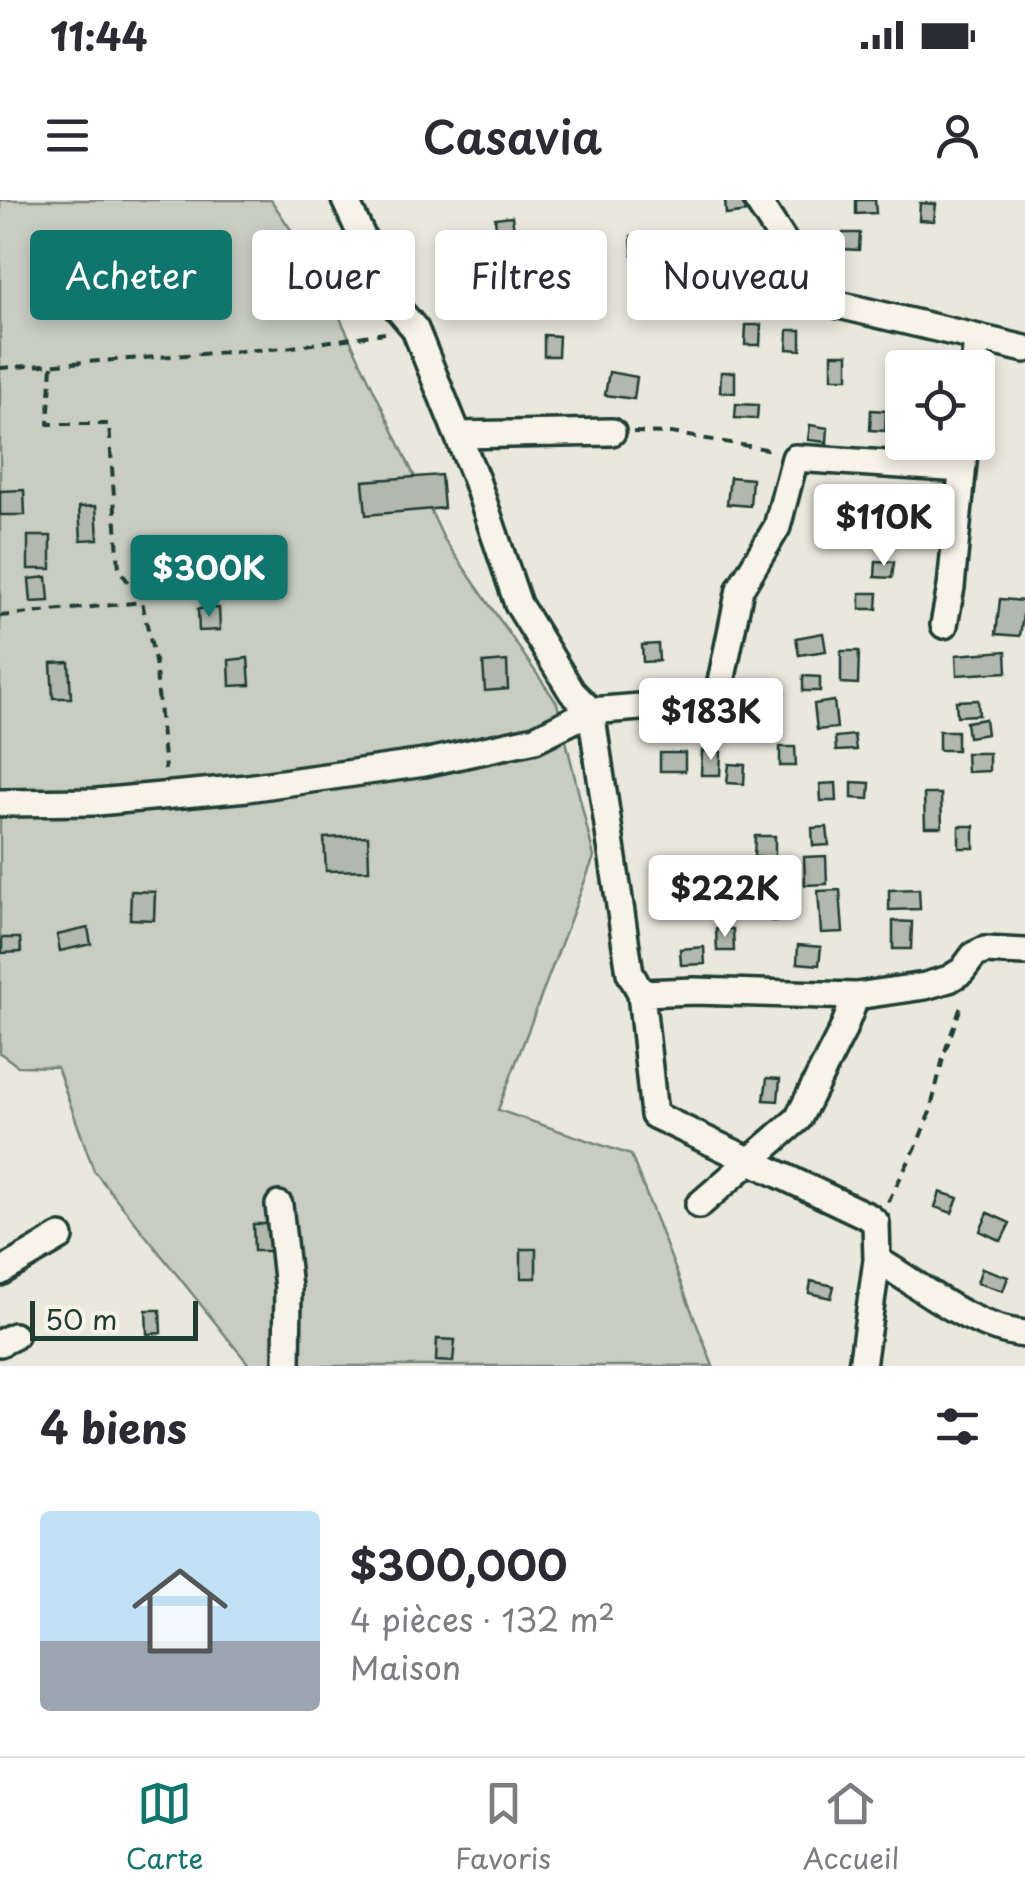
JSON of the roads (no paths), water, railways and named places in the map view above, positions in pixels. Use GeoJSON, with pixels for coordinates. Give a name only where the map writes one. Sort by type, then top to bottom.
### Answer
{"type":"FeatureCollection","features":[{"type":"Feature","properties":{"kind":"street"},"geometry":{"type":"LineString","coordinates":[[345,200],[394,303],[414,329],[458,435],[518,604],[572,692],[592,711],[630,973],[641,993],[654,1114],[876,1223],[877,1260],[862,1366]]}},
{"type":"Feature","properties":{"kind":"street"},"geometry":{"type":"LineString","coordinates":[[758,200],[803,271],[839,305],[1025,349]]}},
{"type":"Feature","properties":{"kind":"street"},"geometry":{"type":"LineString","coordinates":[[976,350],[977,339]]}},
{"type":"Feature","properties":{"kind":"street"},"geometry":{"type":"LineString","coordinates":[[458,435],[612,432]]}},
{"type":"Feature","properties":{"kind":"street"},"geometry":{"type":"LineString","coordinates":[[0,803],[168,796],[424,763],[535,739],[592,711],[713,701],[722,682],[740,589],[777,527],[795,458],[962,470]]}},
{"type":"Feature","properties":{"kind":"street"},"geometry":{"type":"LineString","coordinates":[[944,625],[963,460]]}},
{"type":"Feature","properties":{"kind":"street"},"geometry":{"type":"LineString","coordinates":[[641,993],[694,990],[856,996],[924,986],[962,971],[985,950],[1025,952]]}},
{"type":"Feature","properties":{"kind":"street"},"geometry":{"type":"LineString","coordinates":[[699,1204],[798,1119],[856,996]]}},
{"type":"Feature","properties":{"kind":"street"},"geometry":{"type":"LineString","coordinates":[[279,1205],[288,1288],[287,1366]]}},
{"type":"Feature","properties":{"kind":"street"},"geometry":{"type":"LineString","coordinates":[[0,1272],[60,1237]]}},
{"type":"Feature","properties":{"kind":"street"},"geometry":{"type":"LineString","coordinates":[[877,1260],[944,1306],[1012,1333],[1025,1334]]}}]}
